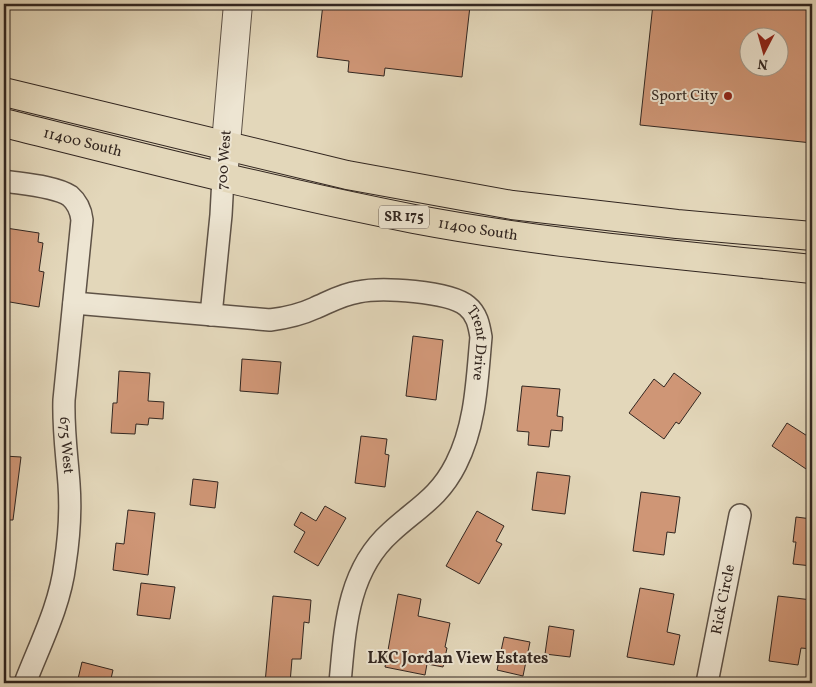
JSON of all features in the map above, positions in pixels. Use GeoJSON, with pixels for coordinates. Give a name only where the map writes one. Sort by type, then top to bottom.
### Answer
{"type":"FeatureCollection","features":[{"type":"Feature","properties":{"kind":"main road","name":"11400 South"},"geometry":{"type":"LineString","coordinates":[[4,92],[347,175],[512,205],[667,223],[812,236]]}},
{"type":"Feature","properties":{"kind":"main road","name":"11400 South"},"geometry":{"type":"LineString","coordinates":[[4,123],[223,178],[416,219],[580,245],[812,269]]}},
{"type":"Feature","properties":{"kind":"street","name":"700 West"},"geometry":{"type":"LineString","coordinates":[[211,315],[238,4]]}},
{"type":"Feature","properties":{"kind":"street","name":"675 West"},"geometry":{"type":"LineString","coordinates":[[4,181],[60,192],[70,196],[81,212],[82,220],[64,400],[63,429],[70,513],[65,566],[52,616],[25,683]]}},
{"type":"Feature","properties":{"kind":"street","name":"Trent Drive"},"geometry":{"type":"LineString","coordinates":[[74,303],[270,320],[294,317],[336,298],[357,292],[393,291],[444,296],[468,306],[475,315],[481,337],[472,416],[466,442],[456,465],[444,485],[430,500],[390,532],[366,563],[355,585],[349,604],[340,683]]}},
{"type":"Feature","properties":{"kind":"street","name":"Rick Circle"},"geometry":{"type":"LineString","coordinates":[[707,683],[740,515]]}},
{"type":"Feature","properties":{"kind":"building"},"geometry":{"type":"Polygon","coordinates":[[[323,4],[447,4],[470,6],[462,77],[385,68],[384,76],[348,72],[349,61],[317,57],[323,4]]]}},
{"type":"Feature","properties":{"kind":"building","name":"Sport City"},"geometry":{"type":"Polygon","coordinates":[[[653,4],[812,4],[812,143],[640,125],[653,4]]]}},
{"type":"Feature","properties":{"kind":"building"},"geometry":{"type":"Polygon","coordinates":[[[6,228],[39,233],[38,242],[43,243],[39,271],[44,272],[39,307],[4,301],[4,246],[6,228]]]}},
{"type":"Feature","properties":{"kind":"building"},"geometry":{"type":"Polygon","coordinates":[[[413,336],[443,340],[436,400],[406,396],[413,336]]]}},
{"type":"Feature","properties":{"kind":"building"},"geometry":{"type":"Polygon","coordinates":[[[242,359],[281,362],[278,394],[240,391],[242,359]]]}},
{"type":"Feature","properties":{"kind":"building"},"geometry":{"type":"Polygon","coordinates":[[[119,371],[150,373],[148,401],[164,402],[163,419],[149,418],[148,425],[136,424],[135,434],[111,433],[113,403],[117,403],[119,371]]]}},
{"type":"Feature","properties":{"kind":"building"},"geometry":{"type":"Polygon","coordinates":[[[674,373],[701,393],[679,424],[676,422],[664,439],[629,413],[654,379],[664,387],[674,373]]]}},
{"type":"Feature","properties":{"kind":"building"},"geometry":{"type":"Polygon","coordinates":[[[522,386],[560,389],[557,416],[563,417],[562,431],[551,430],[549,447],[528,445],[529,432],[517,431],[522,386]]]}},
{"type":"Feature","properties":{"kind":"building"},"geometry":{"type":"Polygon","coordinates":[[[787,423],[812,439],[812,473],[772,446],[787,423]]]}},
{"type":"Feature","properties":{"kind":"building"},"geometry":{"type":"Polygon","coordinates":[[[361,436],[387,439],[385,454],[389,455],[385,487],[355,483],[361,436]]]}},
{"type":"Feature","properties":{"kind":"building"},"geometry":{"type":"Polygon","coordinates":[[[4,456],[21,457],[13,520],[4,520],[4,456]]]}},
{"type":"Feature","properties":{"kind":"building"},"geometry":{"type":"Polygon","coordinates":[[[537,472],[570,476],[565,514],[532,510],[537,472]]]}},
{"type":"Feature","properties":{"kind":"building"},"geometry":{"type":"Polygon","coordinates":[[[193,479],[218,482],[215,508],[190,505],[193,479]]]}},
{"type":"Feature","properties":{"kind":"building"},"geometry":{"type":"Polygon","coordinates":[[[641,492],[680,497],[675,533],[667,532],[664,555],[633,551],[641,492]]]}},
{"type":"Feature","properties":{"kind":"building"},"geometry":{"type":"Polygon","coordinates":[[[325,506],[346,518],[318,566],[294,552],[305,532],[294,525],[301,512],[316,521],[325,506]]]}},
{"type":"Feature","properties":{"kind":"building"},"geometry":{"type":"Polygon","coordinates":[[[128,510],[155,513],[148,575],[113,570],[116,543],[124,544],[128,510]]]}},
{"type":"Feature","properties":{"kind":"building"},"geometry":{"type":"Polygon","coordinates":[[[477,511],[504,526],[496,541],[502,544],[479,584],[446,566],[477,511]]]}},
{"type":"Feature","properties":{"kind":"building"},"geometry":{"type":"Polygon","coordinates":[[[796,517],[812,519],[812,566],[793,564],[796,542],[793,542],[796,517]]]}},
{"type":"Feature","properties":{"kind":"building"},"geometry":{"type":"Polygon","coordinates":[[[141,583],[175,587],[170,619],[137,615],[141,583]]]}},
{"type":"Feature","properties":{"kind":"building"},"geometry":{"type":"Polygon","coordinates":[[[640,588],[674,594],[667,632],[680,635],[674,665],[627,657],[640,588]]]}},
{"type":"Feature","properties":{"kind":"building"},"geometry":{"type":"Polygon","coordinates":[[[398,594],[421,599],[418,616],[450,623],[443,667],[427,664],[425,675],[385,667],[398,594]]]}},
{"type":"Feature","properties":{"kind":"building"},"geometry":{"type":"Polygon","coordinates":[[[273,596],[311,600],[309,623],[304,622],[301,659],[292,659],[290,683],[265,683],[273,596]]]}},
{"type":"Feature","properties":{"kind":"building"},"geometry":{"type":"Polygon","coordinates":[[[778,596],[812,600],[812,649],[801,648],[798,665],[769,661],[778,596]]]}},
{"type":"Feature","properties":{"kind":"building"},"geometry":{"type":"Polygon","coordinates":[[[549,626],[574,630],[570,657],[545,654],[549,626]]]}},
{"type":"Feature","properties":{"kind":"building"},"geometry":{"type":"Polygon","coordinates":[[[504,637],[530,642],[523,676],[497,670],[504,637]]]}},
{"type":"Feature","properties":{"kind":"building"},"geometry":{"type":"Polygon","coordinates":[[[82,662],[113,670],[110,683],[77,683],[82,662]]]}},
{"type":"Feature","properties":{"kind":"place","name":"Sport City"},"geometry":{"type":"Point","coordinates":[728,96]}},
{"type":"Feature","properties":{"kind":"district","name":"LKC Jordan View Estates"},"geometry":{"type":"Point","coordinates":[458,659]}}]}
